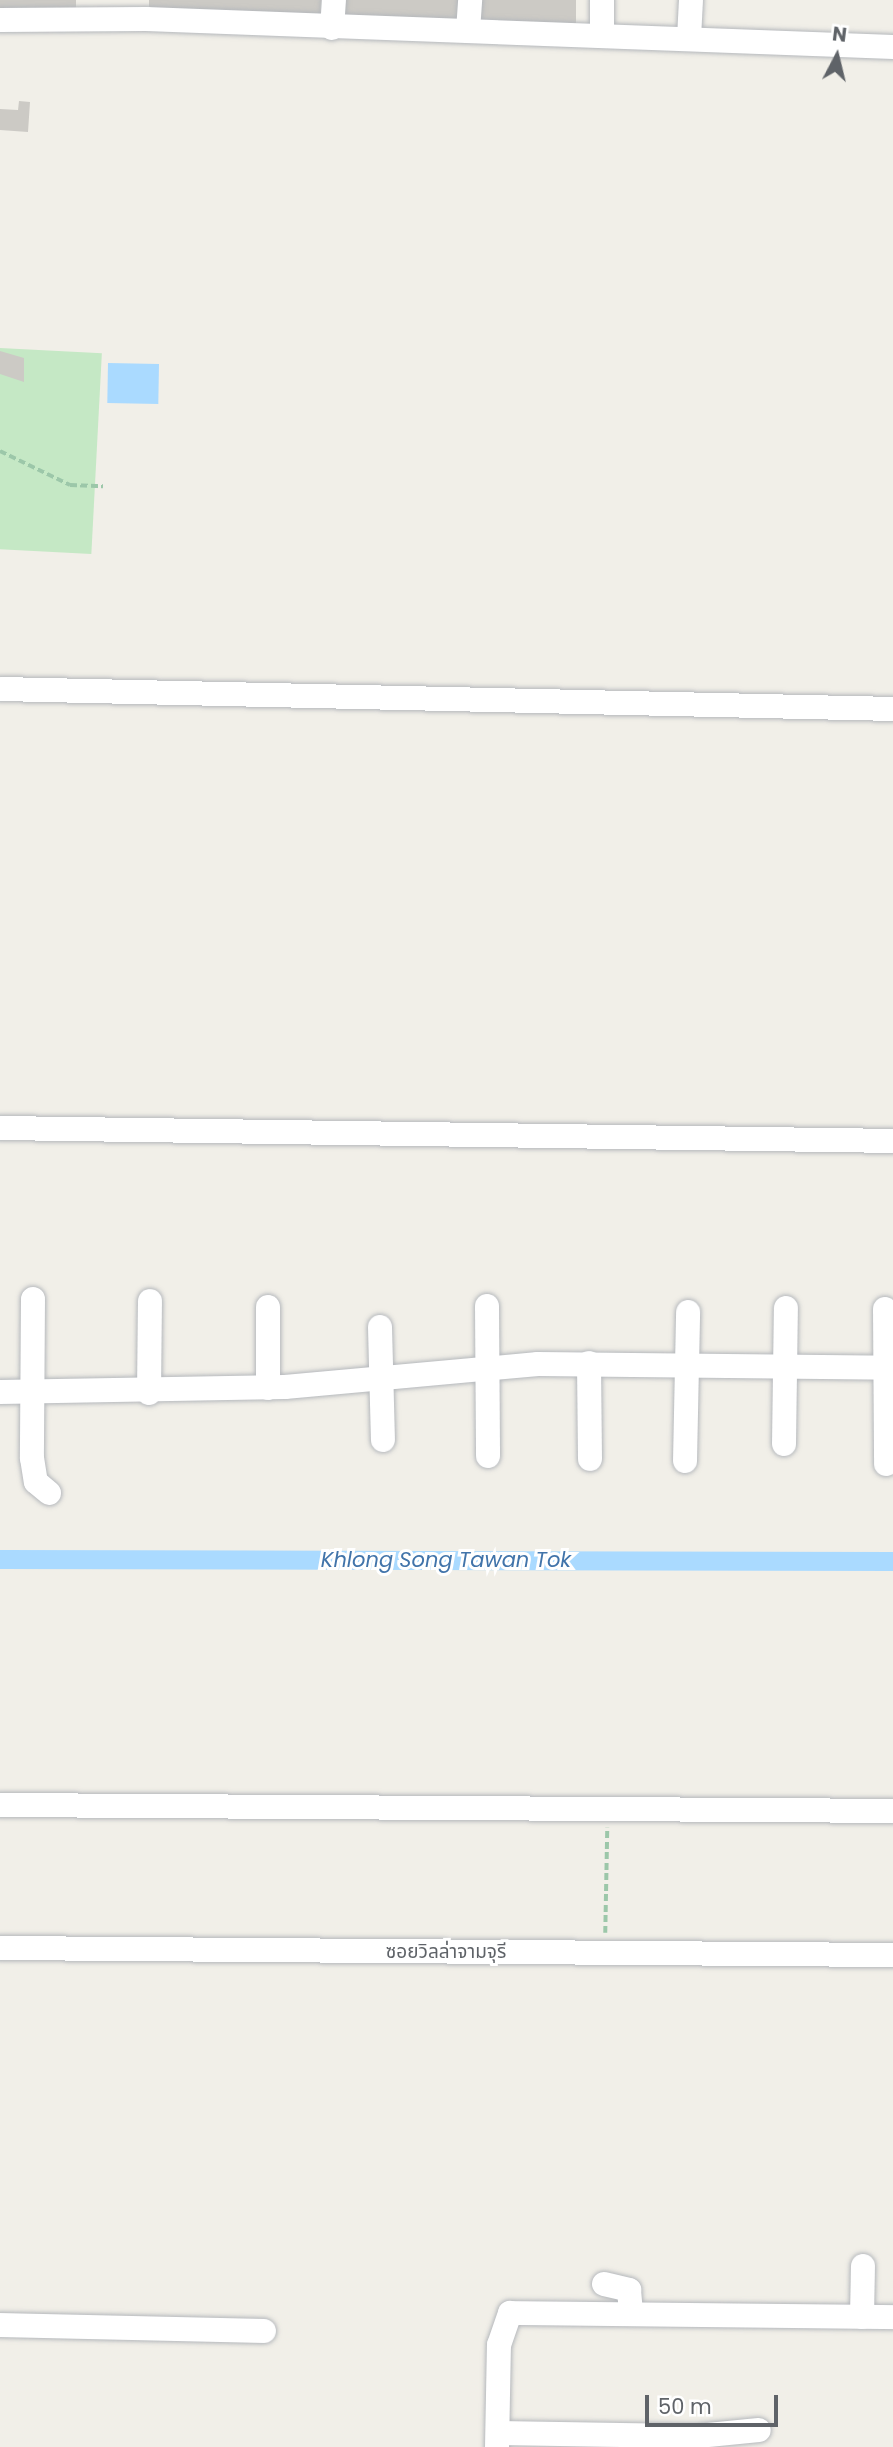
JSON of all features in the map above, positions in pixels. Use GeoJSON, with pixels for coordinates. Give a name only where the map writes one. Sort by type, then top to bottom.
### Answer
{"type":"FeatureCollection","features":[{"type":"Feature","properties":{"kind":"street"},"geometry":{"type":"LineString","coordinates":[[332,29],[334,0]]}},
{"type":"Feature","properties":{"kind":"street"},"geometry":{"type":"LineString","coordinates":[[468,31],[470,0]]}},
{"type":"Feature","properties":{"kind":"street"},"geometry":{"type":"LineString","coordinates":[[602,0],[602,35]]}},
{"type":"Feature","properties":{"kind":"street"},"geometry":{"type":"LineString","coordinates":[[689,38],[691,0]]}},
{"type":"Feature","properties":{"kind":"street"},"geometry":{"type":"LineString","coordinates":[[0,20],[127,10],[332,29],[602,35],[893,47]]}},
{"type":"Feature","properties":{"kind":"street"},"geometry":{"type":"LineString","coordinates":[[0,689],[893,709]]}},
{"type":"Feature","properties":{"kind":"street"},"geometry":{"type":"LineString","coordinates":[[0,1128],[893,1141]]}},
{"type":"Feature","properties":{"kind":"street"},"geometry":{"type":"LineString","coordinates":[[33,1299],[32,1458],[36,1482],[49,1493]]}},
{"type":"Feature","properties":{"kind":"street"},"geometry":{"type":"LineString","coordinates":[[149,1393],[150,1301]]}},
{"type":"Feature","properties":{"kind":"street"},"geometry":{"type":"LineString","coordinates":[[487,1306],[488,1456]]}},
{"type":"Feature","properties":{"kind":"street"},"geometry":{"type":"LineString","coordinates":[[268,1307],[268,1388]]}},
{"type":"Feature","properties":{"kind":"street"},"geometry":{"type":"LineString","coordinates":[[784,1444],[786,1308]]}},
{"type":"Feature","properties":{"kind":"street"},"geometry":{"type":"LineString","coordinates":[[885,1309],[890,1368],[886,1464]]}},
{"type":"Feature","properties":{"kind":"street"},"geometry":{"type":"LineString","coordinates":[[685,1461],[688,1312]]}},
{"type":"Feature","properties":{"kind":"street"},"geometry":{"type":"LineString","coordinates":[[380,1327],[383,1440]]}},
{"type":"Feature","properties":{"kind":"street"},"geometry":{"type":"LineString","coordinates":[[0,1392],[149,1393],[268,1388],[488,1368],[589,1363],[890,1368]]}},
{"type":"Feature","properties":{"kind":"street"},"geometry":{"type":"LineString","coordinates":[[589,1363],[590,1459]]}},
{"type":"Feature","properties":{"kind":"street"},"geometry":{"type":"LineString","coordinates":[[0,1805],[893,1811]]}},
{"type":"Feature","properties":{"kind":"street","name":"ซอยวิลล่าจามจุรี"},"geometry":{"type":"LineString","coordinates":[[0,1948],[893,1955]]}},
{"type":"Feature","properties":{"kind":"street"},"geometry":{"type":"LineString","coordinates":[[862,2316],[863,2266]]}},
{"type":"Feature","properties":{"kind":"street"},"geometry":{"type":"LineString","coordinates":[[604,2284],[629,2290],[631,2312]]}},
{"type":"Feature","properties":{"kind":"street"},"geometry":{"type":"LineString","coordinates":[[759,2430],[698,2441],[497,2440],[499,2345],[506,2317],[631,2312],[893,2317]]}},
{"type":"Feature","properties":{"kind":"street"},"geometry":{"type":"LineString","coordinates":[[0,2325],[264,2331]]}},
{"type":"Feature","properties":{"kind":"path"},"geometry":{"type":"LineString","coordinates":[[0,451],[70,485],[103,486]]}},
{"type":"Feature","properties":{"kind":"path"},"geometry":{"type":"LineString","coordinates":[[605,1953],[607,1809]]}},
{"type":"Feature","properties":{"kind":"green space"},"geometry":{"type":"Polygon","coordinates":[[[0,348],[102,353],[91,554],[0,549],[0,348]]]}},
{"type":"Feature","properties":{"kind":"water"},"geometry":{"type":"Polygon","coordinates":[[[108,363],[159,364],[158,404],[107,403],[108,363]]]}},
{"type":"Feature","properties":{"kind":"building"},"geometry":{"type":"Polygon","coordinates":[[[0,0],[76,0],[76,17],[0,14],[0,0]]]}},
{"type":"Feature","properties":{"kind":"building"},"geometry":{"type":"Polygon","coordinates":[[[149,0],[321,0],[320,19],[149,15],[149,0]]]}},
{"type":"Feature","properties":{"kind":"building"},"geometry":{"type":"Polygon","coordinates":[[[344,0],[460,0],[460,22],[344,22],[344,0]]]}},
{"type":"Feature","properties":{"kind":"building"},"geometry":{"type":"Polygon","coordinates":[[[479,0],[576,0],[576,27],[479,27],[479,0]]]}},
{"type":"Feature","properties":{"kind":"building"},"geometry":{"type":"Polygon","coordinates":[[[19,101],[30,102],[28,132],[0,130],[0,109],[18,110],[19,101]]]}},
{"type":"Feature","properties":{"kind":"building"},"geometry":{"type":"Polygon","coordinates":[[[0,351],[24,358],[24,382],[0,374],[0,351]]]}},
{"type":"Feature","properties":{"kind":"waterway","name":"Khlong Song Tawan Tok"},"geometry":{"type":"LineString","coordinates":[[0,1559],[893,1561]]}}]}
